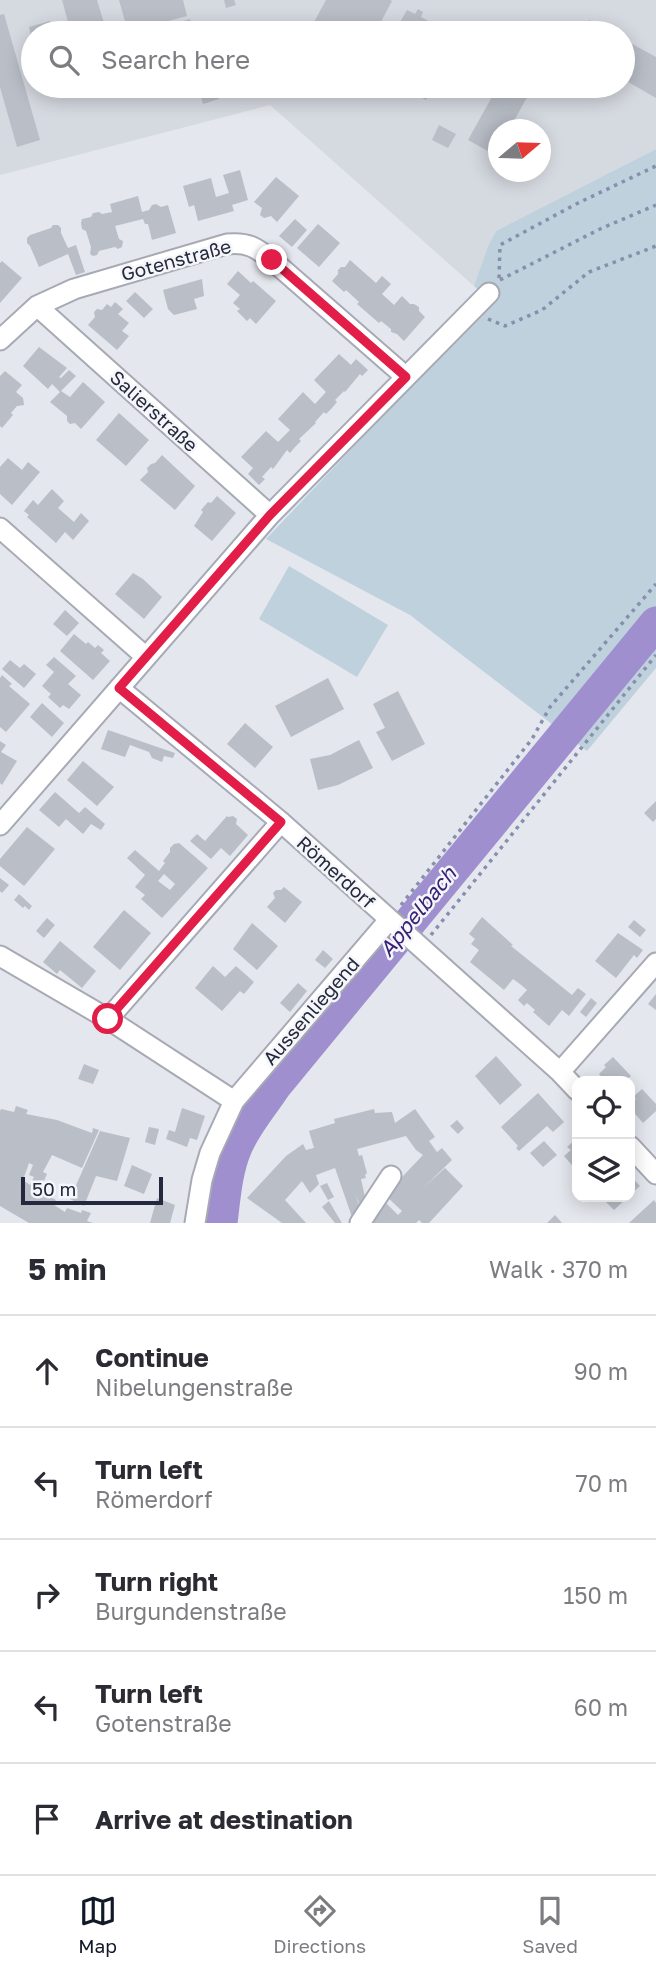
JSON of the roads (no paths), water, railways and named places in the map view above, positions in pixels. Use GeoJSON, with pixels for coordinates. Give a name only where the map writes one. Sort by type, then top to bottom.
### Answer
{"type":"FeatureCollection","features":[{"type":"Feature","properties":{"kind":"street","name":"Gotenstraße"},"geometry":{"type":"LineString","coordinates":[[0,340],[37,306],[75,289],[227,244],[244,242],[272,260],[406,377]]}},
{"type":"Feature","properties":{"kind":"street"},"geometry":{"type":"LineString","coordinates":[[0,825],[270,515],[494,287]]}},
{"type":"Feature","properties":{"kind":"street","name":"Salierstraße"},"geometry":{"type":"LineString","coordinates":[[37,306],[270,515]]}},
{"type":"Feature","properties":{"kind":"street"},"geometry":{"type":"LineString","coordinates":[[0,528],[146,657]]}},
{"type":"Feature","properties":{"kind":"street","name":"Römerdorf"},"geometry":{"type":"LineString","coordinates":[[119,688],[281,822],[572,1085]]}},
{"type":"Feature","properties":{"kind":"street"},"geometry":{"type":"LineString","coordinates":[[108,1019],[281,822]]}},
{"type":"Feature","properties":{"kind":"street","name":"Aussenliegend"},"geometry":{"type":"LineString","coordinates":[[195,1223],[202,1180],[210,1153],[234,1101],[389,920]]}},
{"type":"Feature","properties":{"kind":"street"},"geometry":{"type":"LineString","coordinates":[[0,957],[108,1019],[234,1101]]}},
{"type":"Feature","properties":{"kind":"street"},"geometry":{"type":"LineString","coordinates":[[560,1072],[656,962]]}},
{"type":"Feature","properties":{"kind":"street"},"geometry":{"type":"LineString","coordinates":[[635,1151],[656,1174]]}},
{"type":"Feature","properties":{"kind":"street"},"geometry":{"type":"LineString","coordinates":[[360,1223],[390,1176]]}},
{"type":"Feature","properties":{"kind":"waterway","name":"Appelbach"},"geometry":{"type":"LineString","coordinates":[[221,1223],[224,1194],[236,1147],[275,1086],[656,623]]}}]}
